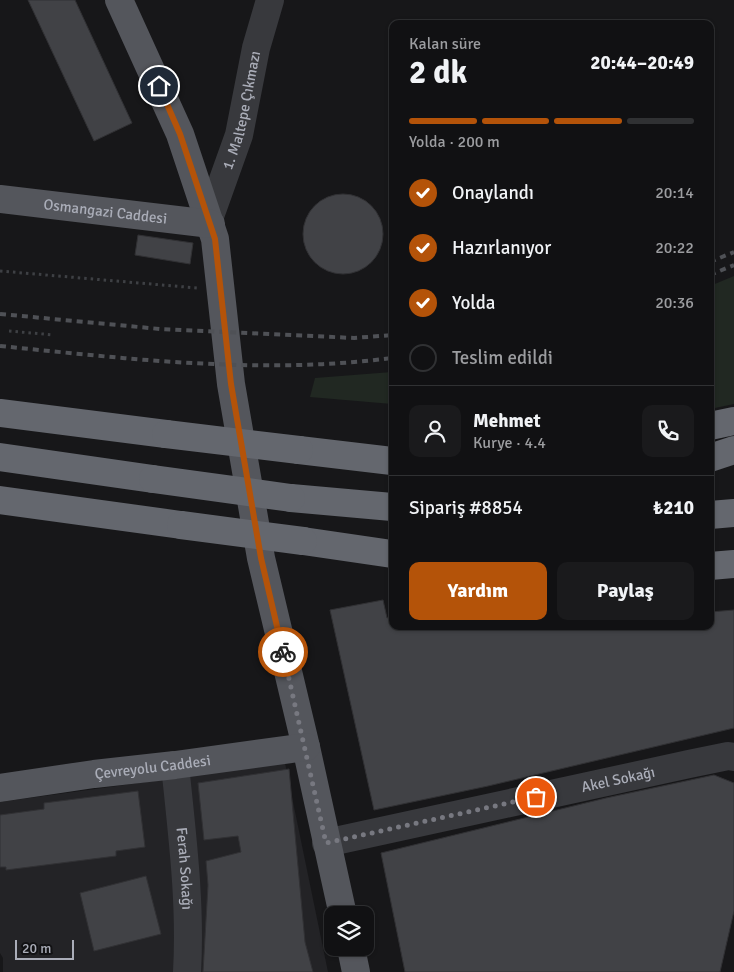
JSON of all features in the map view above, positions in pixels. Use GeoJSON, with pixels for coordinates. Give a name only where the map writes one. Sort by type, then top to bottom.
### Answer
{"type":"FeatureCollection","features":[{"type":"Feature","properties":{"kind":"highway"},"geometry":{"type":"LineString","coordinates":[[0,413],[299,450],[389,459]]}},
{"type":"Feature","properties":{"kind":"highway"},"geometry":{"type":"LineString","coordinates":[[714,425],[734,421]]}},
{"type":"Feature","properties":{"kind":"highway"},"geometry":{"type":"LineString","coordinates":[[714,457],[734,450]]}},
{"type":"Feature","properties":{"kind":"highway"},"geometry":{"type":"LineString","coordinates":[[0,457],[291,498],[389,508]]}},
{"type":"Feature","properties":{"kind":"highway"},"geometry":{"type":"LineString","coordinates":[[714,470],[734,469]]}},
{"type":"Feature","properties":{"kind":"highway"},"geometry":{"type":"LineString","coordinates":[[0,500],[389,554]]}},
{"type":"Feature","properties":{"kind":"highway"},"geometry":{"type":"LineString","coordinates":[[714,516],[734,513]]}},
{"type":"Feature","properties":{"kind":"highway"},"geometry":{"type":"LineString","coordinates":[[714,516],[734,519]]}},
{"type":"Feature","properties":{"kind":"highway"},"geometry":{"type":"LineString","coordinates":[[714,566],[734,564]]}},
{"type":"Feature","properties":{"kind":"main road"},"geometry":{"type":"LineString","coordinates":[[119,0],[176,126],[215,239],[231,384],[261,558],[306,747],[341,906]]}},
{"type":"Feature","properties":{"kind":"main road","name":"Osmangazi Caddesi"},"geometry":{"type":"LineString","coordinates":[[0,199],[210,222]]}},
{"type":"Feature","properties":{"kind":"main road","name":"Çevreyolu Caddesi"},"geometry":{"type":"LineString","coordinates":[[0,788],[306,747]]}},
{"type":"Feature","properties":{"kind":"main road"},"geometry":{"type":"LineString","coordinates":[[353,956],[356,972]]}},
{"type":"Feature","properties":{"kind":"street","name":"1. Maltepe Çıkmazı"},"geometry":{"type":"LineString","coordinates":[[210,222],[239,135],[256,48],[270,0]]}},
{"type":"Feature","properties":{"kind":"street","name":"Akel Sokağı"},"geometry":{"type":"LineString","coordinates":[[326,843],[689,764],[728,756],[734,757]]}},
{"type":"Feature","properties":{"kind":"street","name":"Ferah Sokağı"},"geometry":{"type":"LineString","coordinates":[[175,765],[187,890],[187,972]]}},
{"type":"Feature","properties":{"kind":"path"},"geometry":{"type":"LineString","coordinates":[[0,271],[220,290]]}},
{"type":"Feature","properties":{"kind":"path"},"geometry":{"type":"LineString","coordinates":[[9,331],[54,335]]}},
{"type":"Feature","properties":{"kind":"shaded area"},"geometry":{"type":"Polygon","coordinates":[[[734,276],[734,404],[714,408],[714,284],[734,276]]]}},
{"type":"Feature","properties":{"kind":"shaded area"},"geometry":{"type":"Polygon","coordinates":[[[389,372],[389,404],[310,397],[315,378],[389,372]]]}},
{"type":"Feature","properties":{"kind":"shaded area"},"geometry":{"type":"Polygon","coordinates":[[[285,763],[328,972],[3,972],[3,958],[0,953],[0,802],[285,763]]]}},
{"type":"Feature","properties":{"kind":"building"},"geometry":{"type":"Polygon","coordinates":[[[28,0],[75,0],[132,123],[94,141],[28,0]]]}},
{"type":"Feature","properties":{"kind":"building"},"geometry":{"type":"Polygon","coordinates":[[[343,194],[358,197],[371,206],[380,219],[383,234],[380,249],[371,262],[358,271],[343,274],[328,271],[315,262],[306,249],[303,234],[306,219],[315,206],[328,197],[343,194]]]}},
{"type":"Feature","properties":{"kind":"building"},"geometry":{"type":"Polygon","coordinates":[[[138,235],[193,243],[190,264],[135,255],[138,235]]]}},
{"type":"Feature","properties":{"kind":"building"},"geometry":{"type":"Polygon","coordinates":[[[383,600],[387,618],[389,618],[389,630],[714,630],[714,612],[734,610],[734,728],[488,786],[374,810],[330,610],[383,600]]]}},
{"type":"Feature","properties":{"kind":"building"},"geometry":{"type":"Polygon","coordinates":[[[289,769],[305,942],[313,972],[203,972],[208,885],[206,861],[241,852],[238,836],[204,840],[198,783],[289,769]]]}},
{"type":"Feature","properties":{"kind":"building"},"geometry":{"type":"Polygon","coordinates":[[[714,775],[734,783],[734,911],[720,972],[405,972],[381,853],[606,798],[714,775]]]}},
{"type":"Feature","properties":{"kind":"building"},"geometry":{"type":"Polygon","coordinates":[[[138,791],[145,847],[116,851],[116,856],[6,870],[6,867],[0,867],[0,815],[44,809],[44,803],[138,791]]]}},
{"type":"Feature","properties":{"kind":"building"},"geometry":{"type":"Polygon","coordinates":[[[146,876],[161,934],[94,951],[80,893],[146,876]]]}},
{"type":"Feature","properties":{"kind":"railway"},"geometry":{"type":"LineString","coordinates":[[714,260],[734,252]]}},
{"type":"Feature","properties":{"kind":"railway"},"geometry":{"type":"LineString","coordinates":[[714,273],[734,265]]}},
{"type":"Feature","properties":{"kind":"railway"},"geometry":{"type":"LineString","coordinates":[[0,314],[160,329],[354,338],[389,335]]}},
{"type":"Feature","properties":{"kind":"railway"},"geometry":{"type":"LineString","coordinates":[[0,346],[147,360],[245,365],[343,363],[389,358]]}},
{"type":"Feature","properties":{"kind":"way so far"},"geometry":{"type":"LineString","coordinates":[[283,652],[306,747],[326,843],[536,797]]}},
{"type":"Feature","properties":{"kind":"route"},"geometry":{"type":"LineString","coordinates":[[159,86],[180,134],[215,239],[231,384],[261,558],[283,652]]}}]}
